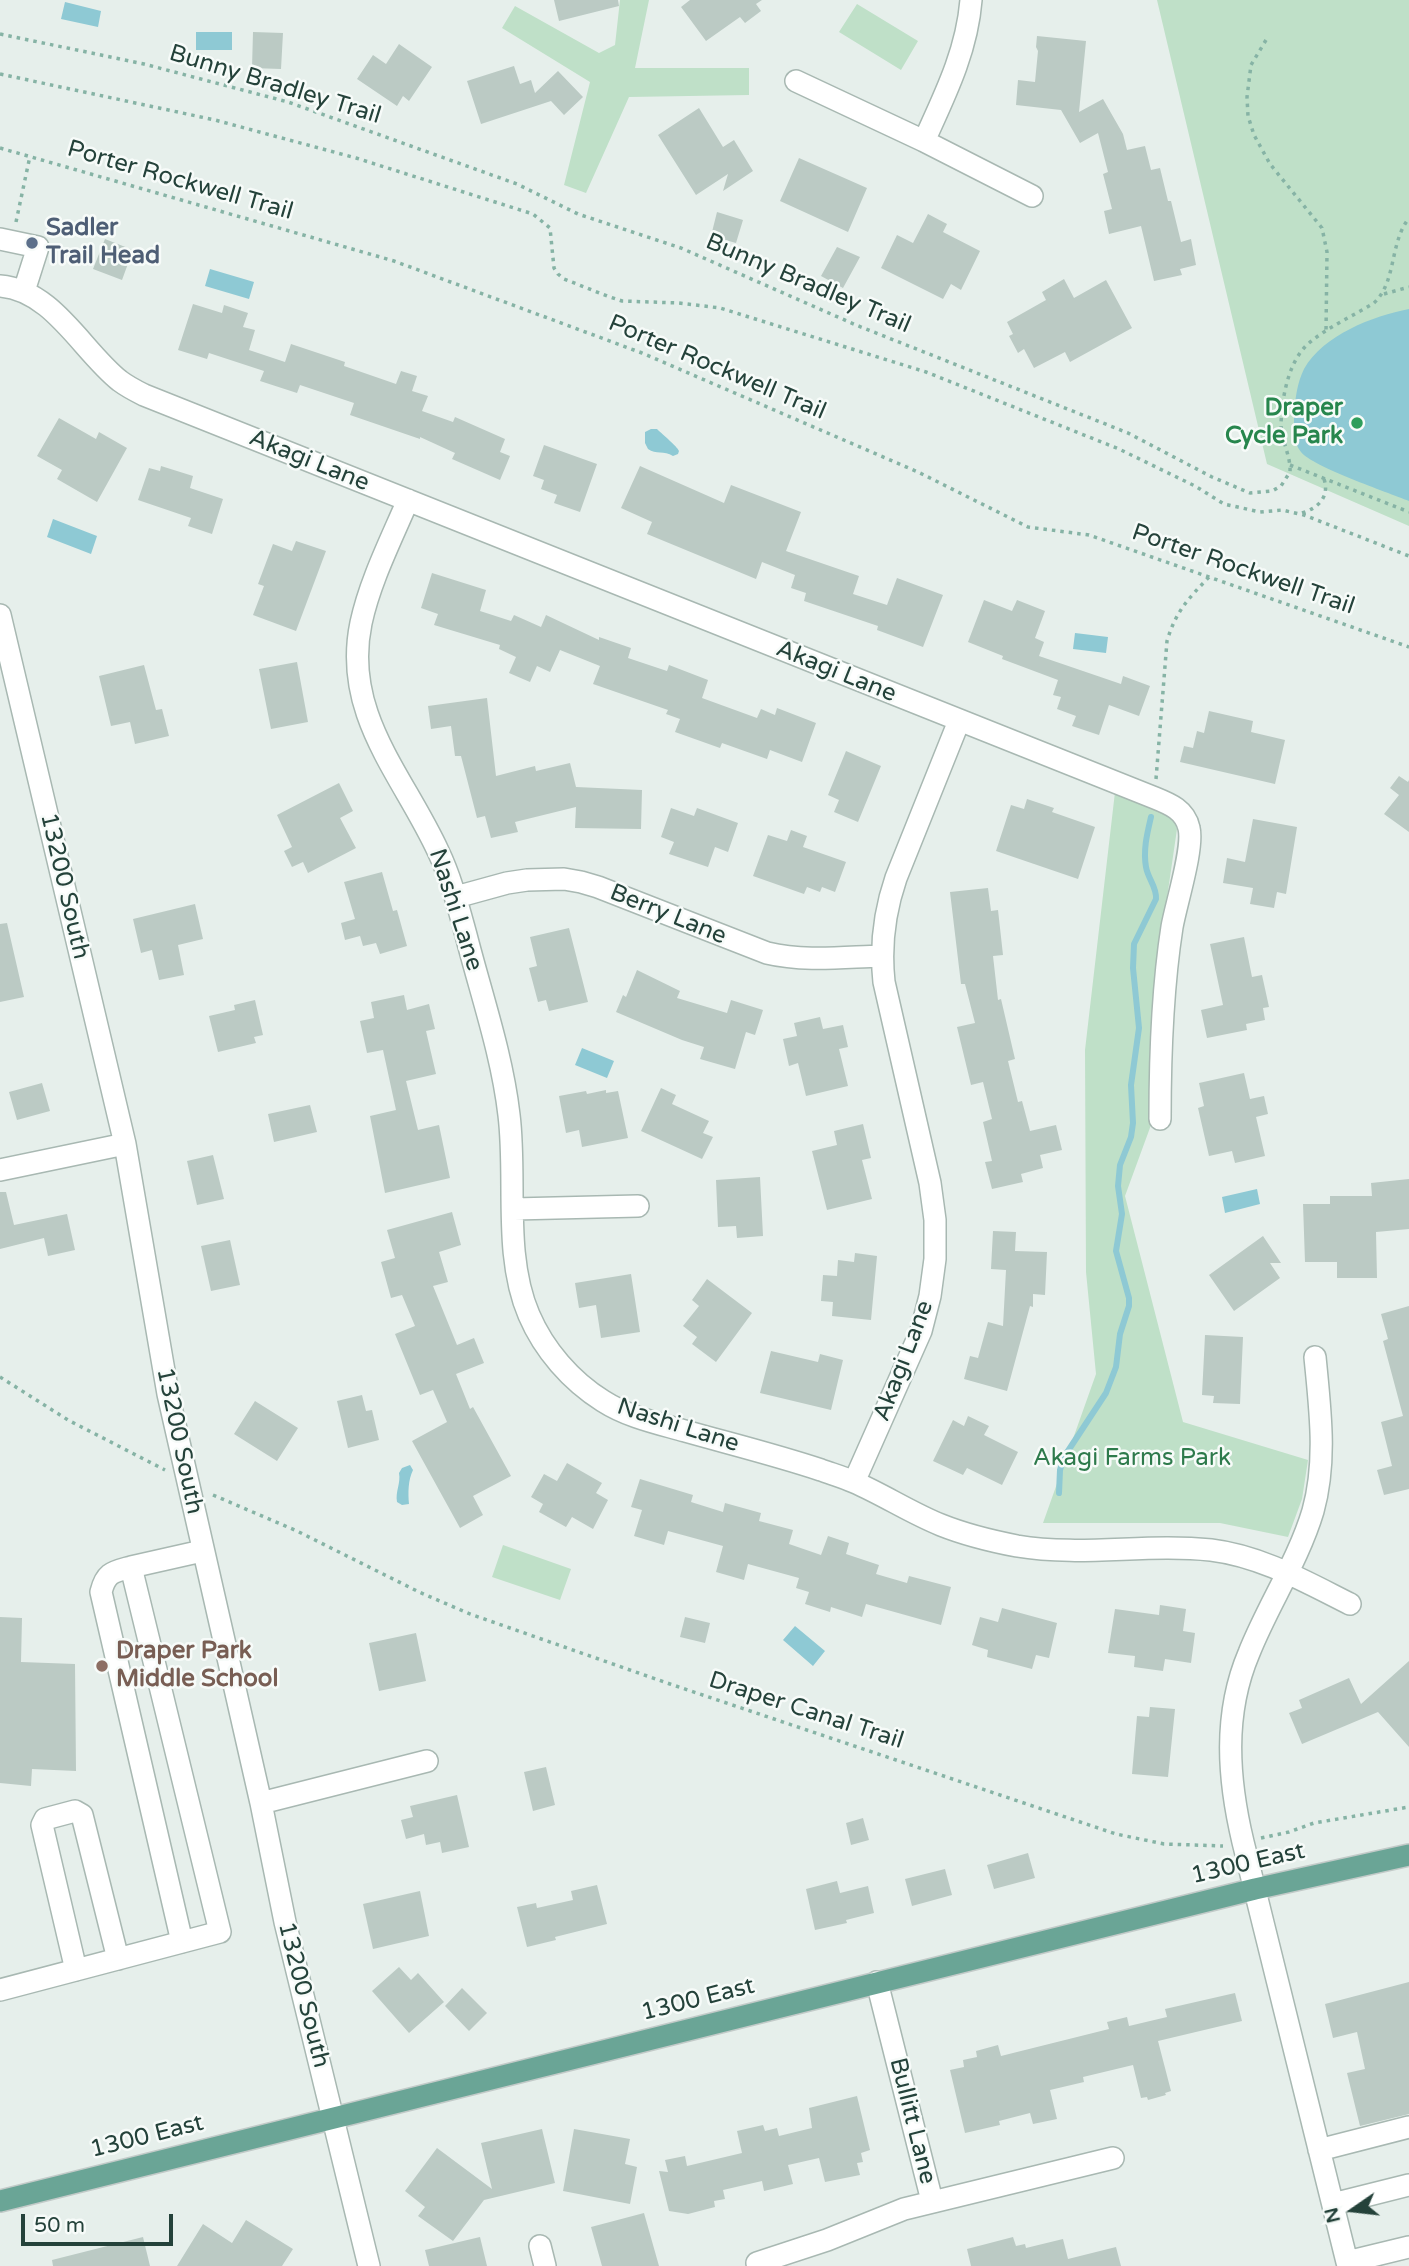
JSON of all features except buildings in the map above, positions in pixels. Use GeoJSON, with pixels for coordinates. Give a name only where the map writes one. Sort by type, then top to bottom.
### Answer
{"type":"FeatureCollection","features":[{"type":"Feature","properties":{"kind":"main road","name":"1300 East"},"geometry":{"type":"LineString","coordinates":[[0,2201],[1255,1889],[1409,1856]]}},
{"type":"Feature","properties":{"kind":"street"},"geometry":{"type":"LineString","coordinates":[[924,141],[955,72],[965,41],[971,0]]}},
{"type":"Feature","properties":{"kind":"street"},"geometry":{"type":"LineString","coordinates":[[796,81],[924,141],[1032,196]]}},
{"type":"Feature","properties":{"kind":"street"},"geometry":{"type":"LineString","coordinates":[[6,239],[38,247],[24,292]]}},
{"type":"Feature","properties":{"kind":"street","name":"Akagi Lane"},"geometry":{"type":"LineString","coordinates":[[0,286],[24,292],[44,304],[119,381],[131,388],[960,721],[887,903],[881,956],[930,1184],[935,1220],[935,1259],[920,1331],[854,1482]]}},
{"type":"Feature","properties":{"kind":"street","name":"Nashi Lane"},"geometry":{"type":"LineString","coordinates":[[408,500],[368,598],[360,626],[359,683],[365,712],[375,737],[437,849],[456,897],[506,1093],[512,1145],[516,1268],[521,1295],[530,1319],[556,1359],[589,1391],[619,1410],[778,1456],[854,1482],[941,1525],[980,1538],[1051,1551],[1210,1550],[1233,1554],[1287,1573],[1350,1604]]}},
{"type":"Feature","properties":{"kind":"street","name":"13200 South"},"geometry":{"type":"LineString","coordinates":[[0,615],[125,1144],[168,1394],[202,1551],[261,1803],[285,1922],[369,2266]]}},
{"type":"Feature","properties":{"kind":"street"},"geometry":{"type":"LineString","coordinates":[[960,721],[1154,798],[1180,811],[1189,826],[1190,834],[1172,927],[1163,997],[1160,1119]]}},
{"type":"Feature","properties":{"kind":"street","name":"Berry Lane"},"geometry":{"type":"LineString","coordinates":[[456,897],[507,883],[564,879],[598,887],[767,953],[807,958],[881,956]]}},
{"type":"Feature","properties":{"kind":"street"},"geometry":{"type":"LineString","coordinates":[[0,1170],[125,1144]]}},
{"type":"Feature","properties":{"kind":"street"},"geometry":{"type":"LineString","coordinates":[[514,1209],[638,1206]]}},
{"type":"Feature","properties":{"kind":"street"},"geometry":{"type":"LineString","coordinates":[[1315,1357],[1320,1415],[1320,1478],[1312,1512],[1287,1573],[1248,1654],[1238,1684],[1230,1744],[1230,1776],[1243,1842],[1347,2262],[1409,2247]]}},
{"type":"Feature","properties":{"kind":"street"},"geometry":{"type":"LineString","coordinates":[[182,1942],[101,1592],[109,1574],[202,1551]]}},
{"type":"Feature","properties":{"kind":"street"},"geometry":{"type":"LineString","coordinates":[[0,1990],[220,1933],[131,1567]]}},
{"type":"Feature","properties":{"kind":"street"},"geometry":{"type":"LineString","coordinates":[[261,1803],[427,1761]]}},
{"type":"Feature","properties":{"kind":"street"},"geometry":{"type":"LineString","coordinates":[[76,1970],[42,1825],[46,1819],[75,1811],[82,1815],[118,1959]]}},
{"type":"Feature","properties":{"kind":"street","name":"Bullitt Lane"},"geometry":{"type":"LineString","coordinates":[[877,1982],[932,2201],[1112,2158]]}},
{"type":"Feature","properties":{"kind":"street"},"geometry":{"type":"LineString","coordinates":[[1319,2150],[1409,2127]]}},
{"type":"Feature","properties":{"kind":"street"},"geometry":{"type":"LineString","coordinates":[[1332,2204],[1409,2185]]}},
{"type":"Feature","properties":{"kind":"street"},"geometry":{"type":"LineString","coordinates":[[757,2263],[932,2201]]}},
{"type":"Feature","properties":{"kind":"path","name":"Bunny Bradley Trail"},"geometry":{"type":"LineString","coordinates":[[0,34],[144,64],[288,102],[517,184],[578,214],[681,248],[856,325],[1128,433],[1212,477],[1250,493],[1262,494],[1281,486],[1290,472],[1290,465]]}},
{"type":"Feature","properties":{"kind":"path"},"geometry":{"type":"LineString","coordinates":[[1266,40],[1251,65],[1247,97],[1248,116],[1254,135],[1270,164],[1322,228],[1327,252],[1326,332]]}},
{"type":"Feature","properties":{"kind":"path"},"geometry":{"type":"LineString","coordinates":[[0,74],[215,120],[356,158],[533,214],[550,228],[554,268],[564,279],[622,301],[720,308],[926,372],[1119,449],[1195,486],[1224,504],[1260,512],[1282,510],[1300,514],[1409,556]]}},
{"type":"Feature","properties":{"kind":"path","name":"Porter Rockwell Trail"},"geometry":{"type":"LineString","coordinates":[[0,148],[394,261],[642,353],[918,472],[1028,527],[1089,535],[1409,647]]}},
{"type":"Feature","properties":{"kind":"path"},"geometry":{"type":"LineString","coordinates":[[6,239],[30,156]]}},
{"type":"Feature","properties":{"kind":"path"},"geometry":{"type":"LineString","coordinates":[[1383,295],[1397,238],[1409,218]]}},
{"type":"Feature","properties":{"kind":"path"},"geometry":{"type":"LineString","coordinates":[[1409,287],[1383,295],[1308,344],[1291,372],[1281,425],[1290,465],[1409,512]]}},
{"type":"Feature","properties":{"kind":"path"},"geometry":{"type":"LineString","coordinates":[[1300,514],[1321,502],[1326,492],[1324,479]]}},
{"type":"Feature","properties":{"kind":"path"},"geometry":{"type":"LineString","coordinates":[[1154,798],[1167,641],[1180,608],[1210,577]]}},
{"type":"Feature","properties":{"kind":"path"},"geometry":{"type":"LineString","coordinates":[[0,1377],[68,1420],[157,1466]]}},
{"type":"Feature","properties":{"kind":"path","name":"Draper Canal Trail"},"geometry":{"type":"LineString","coordinates":[[213,1495],[308,1536],[419,1592],[470,1614],[1061,1817],[1134,1839],[1164,1844],[1226,1846],[1295,1831],[1314,1823],[1409,1807]]}},
{"type":"Feature","properties":{"kind":"green space"},"geometry":{"type":"Polygon","coordinates":[[[620,0],[649,0],[635,68],[749,68],[749,95],[629,97],[586,193],[564,185],[590,82],[502,28],[515,6],[599,53],[615,45],[620,0]]]}},
{"type":"Feature","properties":{"kind":"green space"},"geometry":{"type":"Polygon","coordinates":[[[1157,0],[1409,0],[1409,526],[1267,464],[1157,0]]]}},
{"type":"Feature","properties":{"kind":"green space"},"geometry":{"type":"Polygon","coordinates":[[[857,4],[918,41],[901,70],[839,32],[857,4]]]}},
{"type":"Feature","properties":{"kind":"green space","name":"Akagi Farms Park"},"geometry":{"type":"Polygon","coordinates":[[[1115,792],[1173,817],[1177,829],[1161,939],[1151,1125],[1125,1196],[1183,1422],[1308,1460],[1302,1499],[1288,1537],[1220,1523],[1043,1523],[1096,1374],[1086,1272],[1085,1050],[1115,792]]]}},
{"type":"Feature","properties":{"kind":"green space"},"geometry":{"type":"Polygon","coordinates":[[[503,1545],[571,1569],[560,1600],[492,1577],[503,1545]]]}},
{"type":"Feature","properties":{"kind":"water"},"geometry":{"type":"Polygon","coordinates":[[[65,2],[101,11],[98,27],[61,19],[65,2]]]}},
{"type":"Feature","properties":{"kind":"water"},"geometry":{"type":"Polygon","coordinates":[[[196,32],[232,32],[232,50],[196,50],[196,32]]]}},
{"type":"Feature","properties":{"kind":"water"},"geometry":{"type":"Polygon","coordinates":[[[210,269],[254,282],[249,299],[205,286],[210,269]]]}},
{"type":"Feature","properties":{"kind":"water","name":"Draper Cycle Park"},"geometry":{"type":"Polygon","coordinates":[[[1409,309],[1409,501],[1335,472],[1308,458],[1297,444],[1294,425],[1298,386],[1312,357],[1323,346],[1350,329],[1409,309]]]}},
{"type":"Feature","properties":{"kind":"water"},"geometry":{"type":"Polygon","coordinates":[[[657,429],[670,440],[678,449],[678,454],[673,456],[648,449],[645,432],[657,429]]]}},
{"type":"Feature","properties":{"kind":"water"},"geometry":{"type":"Polygon","coordinates":[[[53,519],[97,536],[91,554],[47,537],[53,519]]]}},
{"type":"Feature","properties":{"kind":"water"},"geometry":{"type":"Polygon","coordinates":[[[1075,633],[1108,637],[1106,653],[1073,649],[1075,633]]]}},
{"type":"Feature","properties":{"kind":"water"},"geometry":{"type":"Polygon","coordinates":[[[582,1048],[614,1061],[607,1078],[575,1065],[582,1048]]]}},
{"type":"Feature","properties":{"kind":"water"},"geometry":{"type":"Polygon","coordinates":[[[1257,1189],[1260,1204],[1225,1213],[1222,1197],[1257,1189]]]}},
{"type":"Feature","properties":{"kind":"water"},"geometry":{"type":"Polygon","coordinates":[[[410,1465],[413,1470],[409,1504],[402,1505],[397,1502],[399,1473],[402,1468],[410,1465]]]}},
{"type":"Feature","properties":{"kind":"water"},"geometry":{"type":"Polygon","coordinates":[[[795,1626],[825,1651],[813,1666],[783,1640],[795,1626]]]}},
{"type":"Feature","properties":{"kind":"waterway"},"geometry":{"type":"LineString","coordinates":[[1059,1493],[1060,1470],[1064,1457],[1106,1393],[1116,1367],[1120,1334],[1129,1306],[1116,1251],[1122,1214],[1118,1186],[1120,1165],[1131,1137],[1133,1123],[1131,1085],[1139,1028],[1133,968],[1134,944],[1156,899],[1145,861],[1151,817]]}},
{"type":"Feature","properties":{"kind":"place","name":"Sadler Trail Head"},"geometry":{"type":"Point","coordinates":[32,243]}},
{"type":"Feature","properties":{"kind":"place","name":"Draper Cycle Park"},"geometry":{"type":"Point","coordinates":[1357,423]}},
{"type":"Feature","properties":{"kind":"place","name":"Draper Park Middle School"},"geometry":{"type":"Point","coordinates":[102,1666]}}]}
